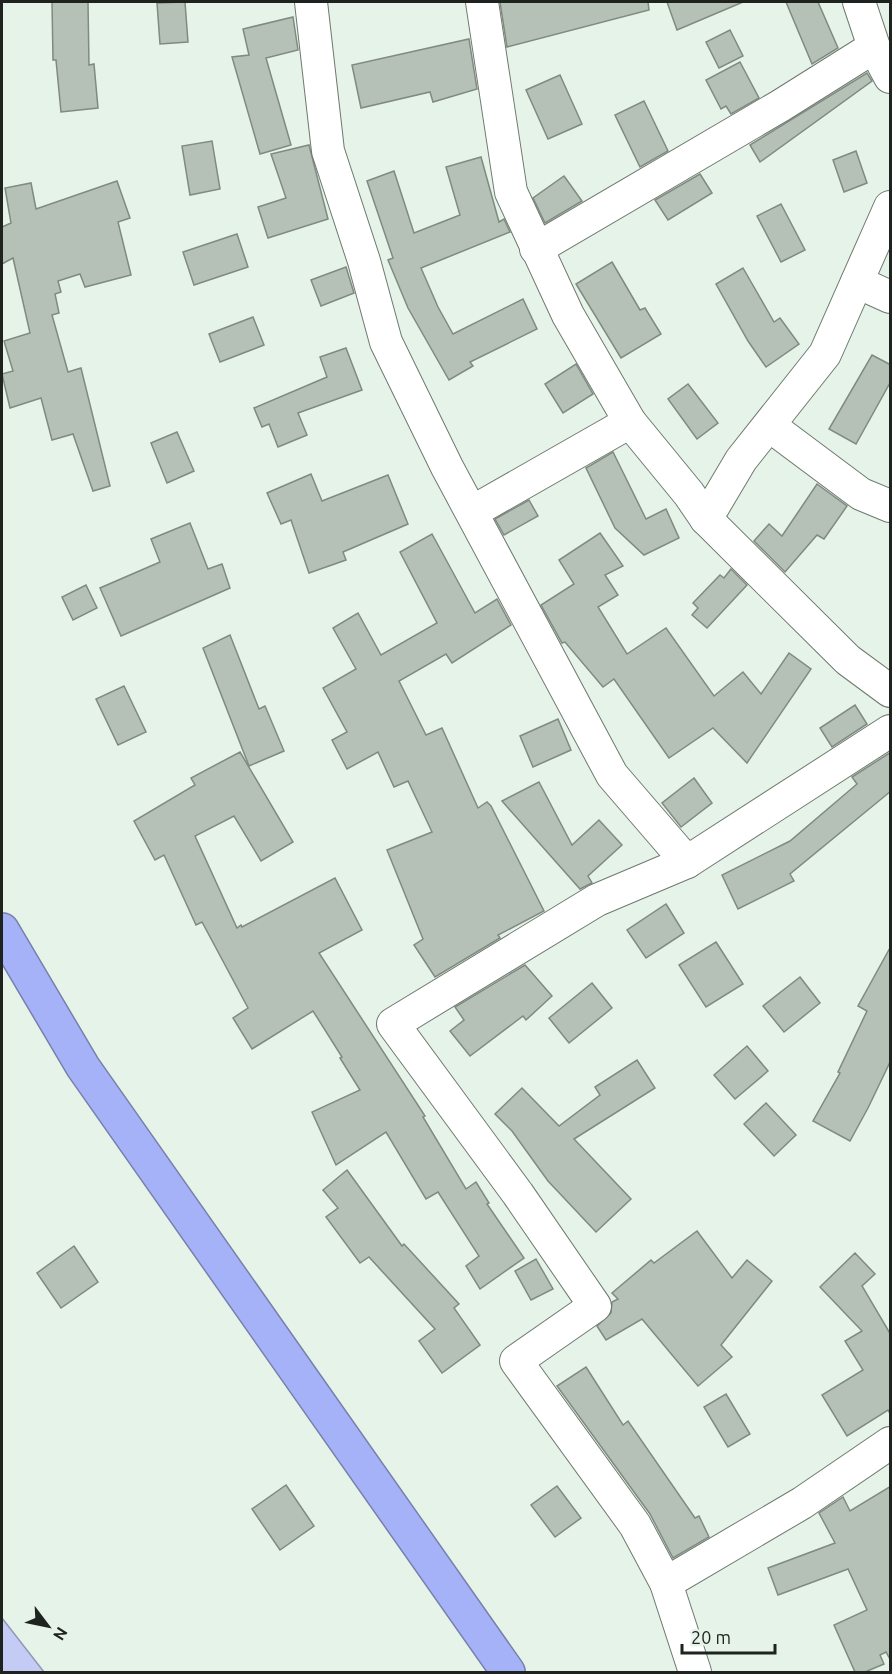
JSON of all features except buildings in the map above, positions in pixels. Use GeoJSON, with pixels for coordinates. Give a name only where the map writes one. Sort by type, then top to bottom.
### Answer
{"type":"FeatureCollection","features":[{"type":"Feature","properties":{"kind":"highway"},"geometry":{"type":"LineString","coordinates":[[2,930],[83,1067],[508,1672]]}},
{"type":"Feature","properties":{"kind":"street"},"geometry":{"type":"LineString","coordinates":[[311,2],[328,151],[364,261],[386,342],[447,467],[612,775],[687,862]]}},
{"type":"Feature","properties":{"kind":"street"},"geometry":{"type":"LineString","coordinates":[[482,2],[510,192],[568,315],[630,422],[689,494],[706,519],[848,660],[891,692]]}},
{"type":"Feature","properties":{"kind":"street"},"geometry":{"type":"LineString","coordinates":[[859,2],[874,47],[891,77]]}},
{"type":"Feature","properties":{"kind":"street"},"geometry":{"type":"LineString","coordinates":[[536,249],[780,106],[874,47]]}},
{"type":"Feature","properties":{"kind":"street"},"geometry":{"type":"LineString","coordinates":[[706,519],[741,460],[825,354],[891,207]]}},
{"type":"Feature","properties":{"kind":"street"},"geometry":{"type":"LineString","coordinates":[[857,282],[891,297]]}},
{"type":"Feature","properties":{"kind":"street"},"geometry":{"type":"LineString","coordinates":[[472,513],[630,422]]}},
{"type":"Feature","properties":{"kind":"street"},"geometry":{"type":"LineString","coordinates":[[770,426],[861,494],[891,506]]}},
{"type":"Feature","properties":{"kind":"street"},"geometry":{"type":"LineString","coordinates":[[695,1672],[666,1583],[635,1525],[516,1362],[595,1306],[518,1194],[393,1024],[597,900],[687,862],[891,731]]}},
{"type":"Feature","properties":{"kind":"street"},"geometry":{"type":"LineString","coordinates":[[666,1583],[802,1503],[891,1443]]}},
{"type":"Feature","properties":{"kind":"water"},"geometry":{"type":"Polygon","coordinates":[[[2,1618],[44,1672],[2,1672],[2,1618]]]}}]}
